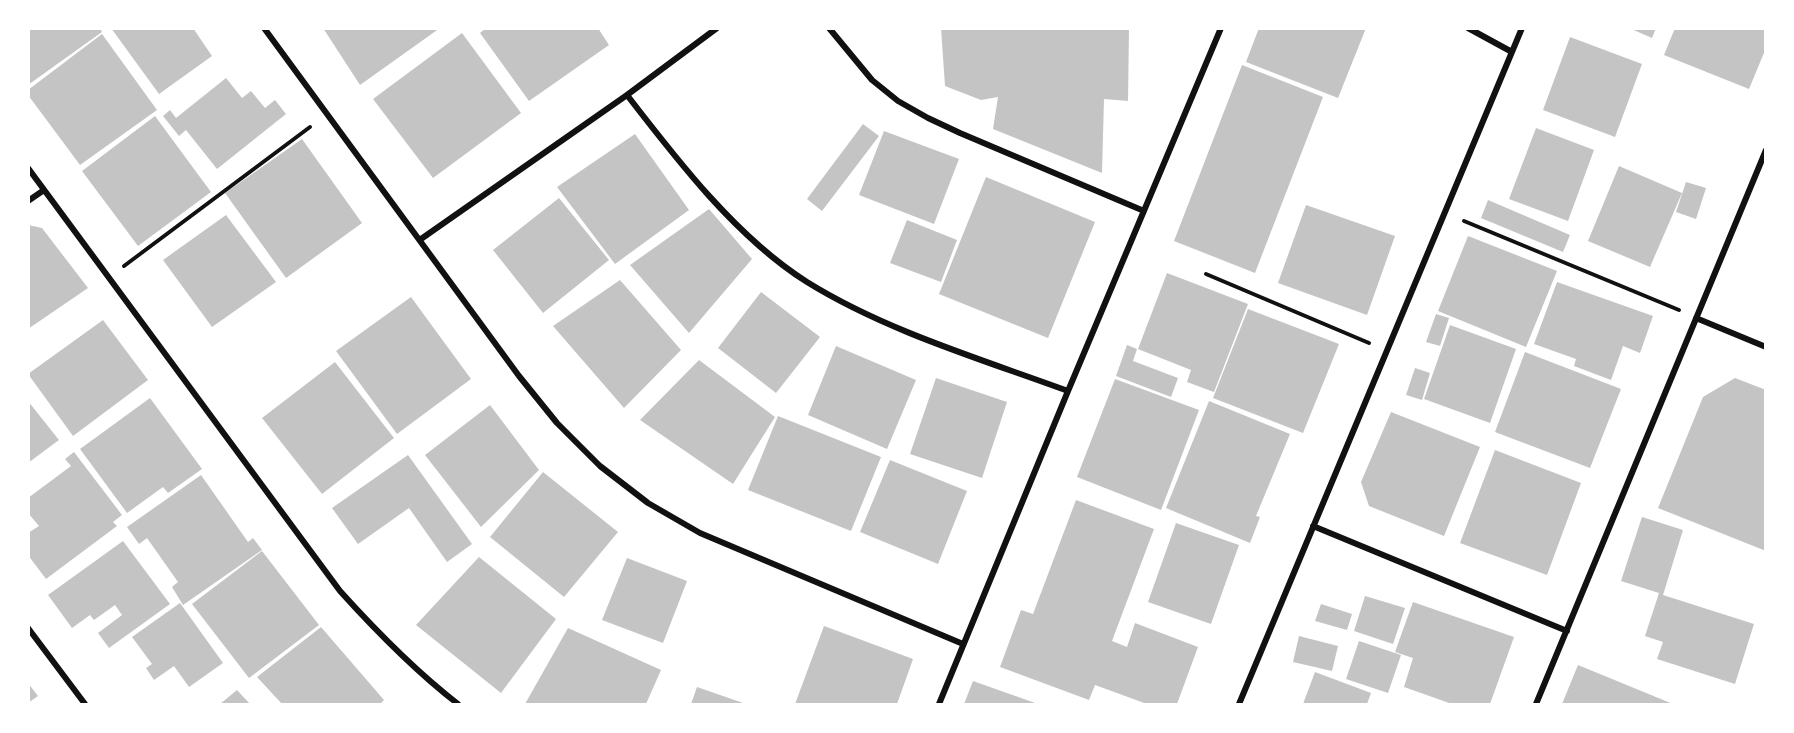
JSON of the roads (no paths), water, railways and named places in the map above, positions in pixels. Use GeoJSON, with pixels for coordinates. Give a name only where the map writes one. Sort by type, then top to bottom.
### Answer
{"type":"FeatureCollection","features":[{"type":"Feature","properties":{"kind":"street"},"geometry":{"type":"LineString","coordinates":[[264,28],[421,239],[519,376],[557,423],[600,466],[648,503],[700,533],[963,644]]}},
{"type":"Feature","properties":{"kind":"street"},"geometry":{"type":"LineString","coordinates":[[421,239],[627,95],[717,28]]}},
{"type":"Feature","properties":{"kind":"street"},"geometry":{"type":"LineString","coordinates":[[829,28],[848,54],[872,80],[898,101],[950,128],[1144,211]]}},
{"type":"Feature","properties":{"kind":"street"},"geometry":{"type":"LineString","coordinates":[[939,705],[1221,28]]}},
{"type":"Feature","properties":{"kind":"street"},"geometry":{"type":"LineString","coordinates":[[1468,28],[1512,52]]}},
{"type":"Feature","properties":{"kind":"street"},"geometry":{"type":"LineString","coordinates":[[1239,705],[1522,28]]}},
{"type":"Feature","properties":{"kind":"street"},"geometry":{"type":"LineString","coordinates":[[627,95],[674,155],[722,209],[761,246],[805,281],[854,309],[905,331],[1068,391]]}},
{"type":"Feature","properties":{"kind":"street"},"geometry":{"type":"LineString","coordinates":[[1536,705],[1766,150]]}},
{"type":"Feature","properties":{"kind":"street"},"geometry":{"type":"LineString","coordinates":[[28,168],[340,591],[378,634],[412,667],[458,705]]}},
{"type":"Feature","properties":{"kind":"street"},"geometry":{"type":"LineString","coordinates":[[28,201],[44,190]]}},
{"type":"Feature","properties":{"kind":"street"},"geometry":{"type":"LineString","coordinates":[[1696,318],[1766,347]]}},
{"type":"Feature","properties":{"kind":"street"},"geometry":{"type":"LineString","coordinates":[[1313,526],[1567,631]]}},
{"type":"Feature","properties":{"kind":"street"},"geometry":{"type":"LineString","coordinates":[[28,628],[85,705]]}}]}
